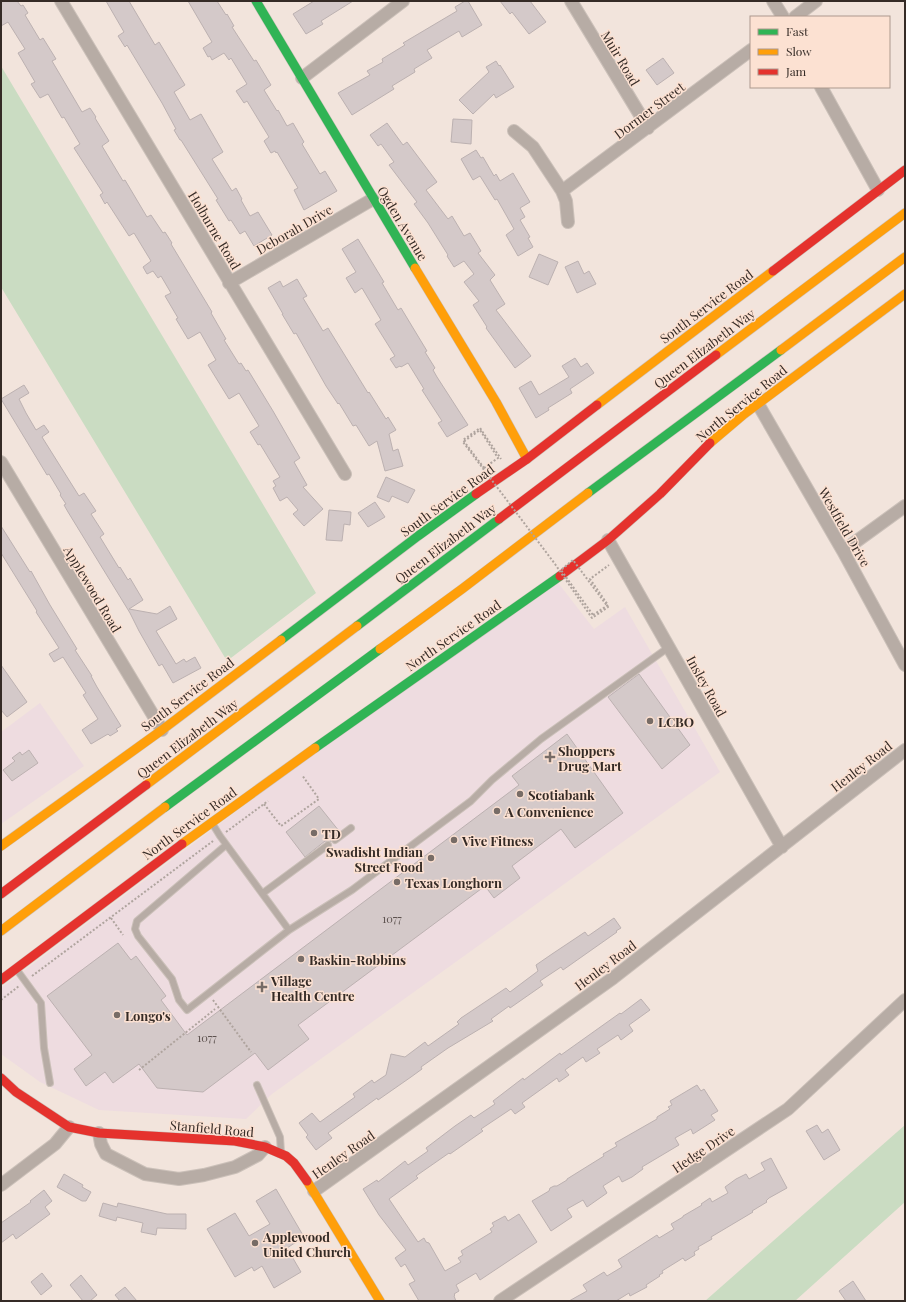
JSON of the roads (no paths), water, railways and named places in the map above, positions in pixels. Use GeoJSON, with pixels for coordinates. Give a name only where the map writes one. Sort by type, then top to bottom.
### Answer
{"type":"FeatureCollection","features":[{"type":"Feature","properties":{"kind":"main road","name":"Ogden Avenue"},"geometry":{"type":"LineString","coordinates":[[256,1],[373,199],[496,402],[527,459]]}},
{"type":"Feature","properties":{"kind":"main road","name":"South Service Road"},"geometry":{"type":"LineString","coordinates":[[1,846],[162,730],[418,536],[527,459],[905,170]]}},
{"type":"Feature","properties":{"kind":"main road","name":"Queen Elizabeth Way"},"geometry":{"type":"LineString","coordinates":[[1,894],[905,214]]}},
{"type":"Feature","properties":{"kind":"main road"},"geometry":{"type":"LineString","coordinates":[[1,931],[905,257]]}},
{"type":"Feature","properties":{"kind":"main road","name":"North Service Road"},"geometry":{"type":"LineString","coordinates":[[1,980],[211,822],[548,585],[608,540],[660,494],[712,441],[743,415],[905,294]]}},
{"type":"Feature","properties":{"kind":"main road","name":"Stanfield Road"},"geometry":{"type":"LineString","coordinates":[[1,1078],[16,1092],[69,1127],[99,1133],[235,1141],[265,1147],[282,1154],[294,1163],[314,1191],[380,1301]]}},
{"type":"Feature","properties":{"kind":"street","name":"Holburne Road"},"geometry":{"type":"LineString","coordinates":[[61,1],[345,474]]}},
{"type":"Feature","properties":{"kind":"street"},"geometry":{"type":"LineString","coordinates":[[302,78],[403,1]]}},
{"type":"Feature","properties":{"kind":"street","name":"Muir Road"},"geometry":{"type":"LineString","coordinates":[[572,1],[648,128]]}},
{"type":"Feature","properties":{"kind":"street"},"geometry":{"type":"LineString","coordinates":[[773,1],[782,16]]}},
{"type":"Feature","properties":{"kind":"street"},"geometry":{"type":"LineString","coordinates":[[796,16],[816,1]]}},
{"type":"Feature","properties":{"kind":"street","name":"Dormer Street"},"geometry":{"type":"LineString","coordinates":[[562,191],[750,51]]}},
{"type":"Feature","properties":{"kind":"street"},"geometry":{"type":"LineString","coordinates":[[822,88],[878,190]]}},
{"type":"Feature","properties":{"kind":"street"},"geometry":{"type":"LineString","coordinates":[[514,131],[533,148],[562,191],[566,201],[568,222]]}},
{"type":"Feature","properties":{"kind":"street","name":"Deborah Drive"},"geometry":{"type":"LineString","coordinates":[[229,283],[373,199]]}},
{"type":"Feature","properties":{"kind":"street","name":"Westfield Drive"},"geometry":{"type":"LineString","coordinates":[[758,404],[843,551],[905,665]]}},
{"type":"Feature","properties":{"kind":"street","name":"Applewood Road"},"geometry":{"type":"LineString","coordinates":[[1,462],[162,730]]}},
{"type":"Feature","properties":{"kind":"street"},"geometry":{"type":"LineString","coordinates":[[843,551],[905,506]]}},
{"type":"Feature","properties":{"kind":"street","name":"Insley Road"},"geometry":{"type":"LineString","coordinates":[[608,540],[782,846]]}},
{"type":"Feature","properties":{"kind":"street","name":"Henley Road"},"geometry":{"type":"LineString","coordinates":[[314,1191],[613,978],[905,750]]}},
{"type":"Feature","properties":{"kind":"street","name":"Hedge Drive"},"geometry":{"type":"LineString","coordinates":[[500,1301],[788,1109],[905,1000]]}},
{"type":"Feature","properties":{"kind":"street"},"geometry":{"type":"LineString","coordinates":[[1,1185],[55,1144],[69,1127]]}},
{"type":"Feature","properties":{"kind":"street"},"geometry":{"type":"LineString","coordinates":[[99,1133],[101,1144],[106,1154],[112,1158],[145,1174],[179,1179],[204,1175],[235,1167],[258,1155],[265,1147]]}},
{"type":"Feature","properties":{"kind":"lane"},"geometry":{"type":"LineString","coordinates":[[226,845],[137,921],[135,929],[138,936],[172,978],[179,1000],[187,1010],[289,930],[352,890],[471,800],[492,780],[541,739],[669,647]]}},
{"type":"Feature","properties":{"kind":"lane"},"geometry":{"type":"LineString","coordinates":[[211,822],[226,845],[289,930]]}},
{"type":"Feature","properties":{"kind":"lane"},"geometry":{"type":"LineString","coordinates":[[335,840],[351,828]]}},
{"type":"Feature","properties":{"kind":"lane"},"geometry":{"type":"LineString","coordinates":[[263,893],[328,845]]}},
{"type":"Feature","properties":{"kind":"lane"},"geometry":{"type":"LineString","coordinates":[[16,969],[41,1003],[44,1048],[50,1082]]}},
{"type":"Feature","properties":{"kind":"lane"},"geometry":{"type":"LineString","coordinates":[[257,1085],[280,1137],[282,1154]]}},
{"type":"Feature","properties":{"kind":"place","name":"LCBO"},"geometry":{"type":"Point","coordinates":[650,721]}},
{"type":"Feature","properties":{"kind":"place","name":"Shoppers Drug Mart"},"geometry":{"type":"Point","coordinates":[550,757]}},
{"type":"Feature","properties":{"kind":"place","name":"Scotiabank"},"geometry":{"type":"Point","coordinates":[520,794]}},
{"type":"Feature","properties":{"kind":"place","name":"A Convenience"},"geometry":{"type":"Point","coordinates":[497,811]}},
{"type":"Feature","properties":{"kind":"place","name":"TD"},"geometry":{"type":"Point","coordinates":[314,833]}},
{"type":"Feature","properties":{"kind":"place","name":"Vive Fitness"},"geometry":{"type":"Point","coordinates":[454,840]}},
{"type":"Feature","properties":{"kind":"place","name":"Swadisht Indian Street Food"},"geometry":{"type":"Point","coordinates":[431,858]}},
{"type":"Feature","properties":{"kind":"place","name":"Texas Longhorn"},"geometry":{"type":"Point","coordinates":[397,882]}},
{"type":"Feature","properties":{"kind":"place","name":"Baskin-Robbins"},"geometry":{"type":"Point","coordinates":[301,959]}},
{"type":"Feature","properties":{"kind":"place","name":"Village Health Centre"},"geometry":{"type":"Point","coordinates":[262,987]}},
{"type":"Feature","properties":{"kind":"place","name":"Longo's"},"geometry":{"type":"Point","coordinates":[117,1015]}},
{"type":"Feature","properties":{"kind":"place","name":"Applewood United Church"},"geometry":{"type":"Point","coordinates":[255,1243]}}]}
